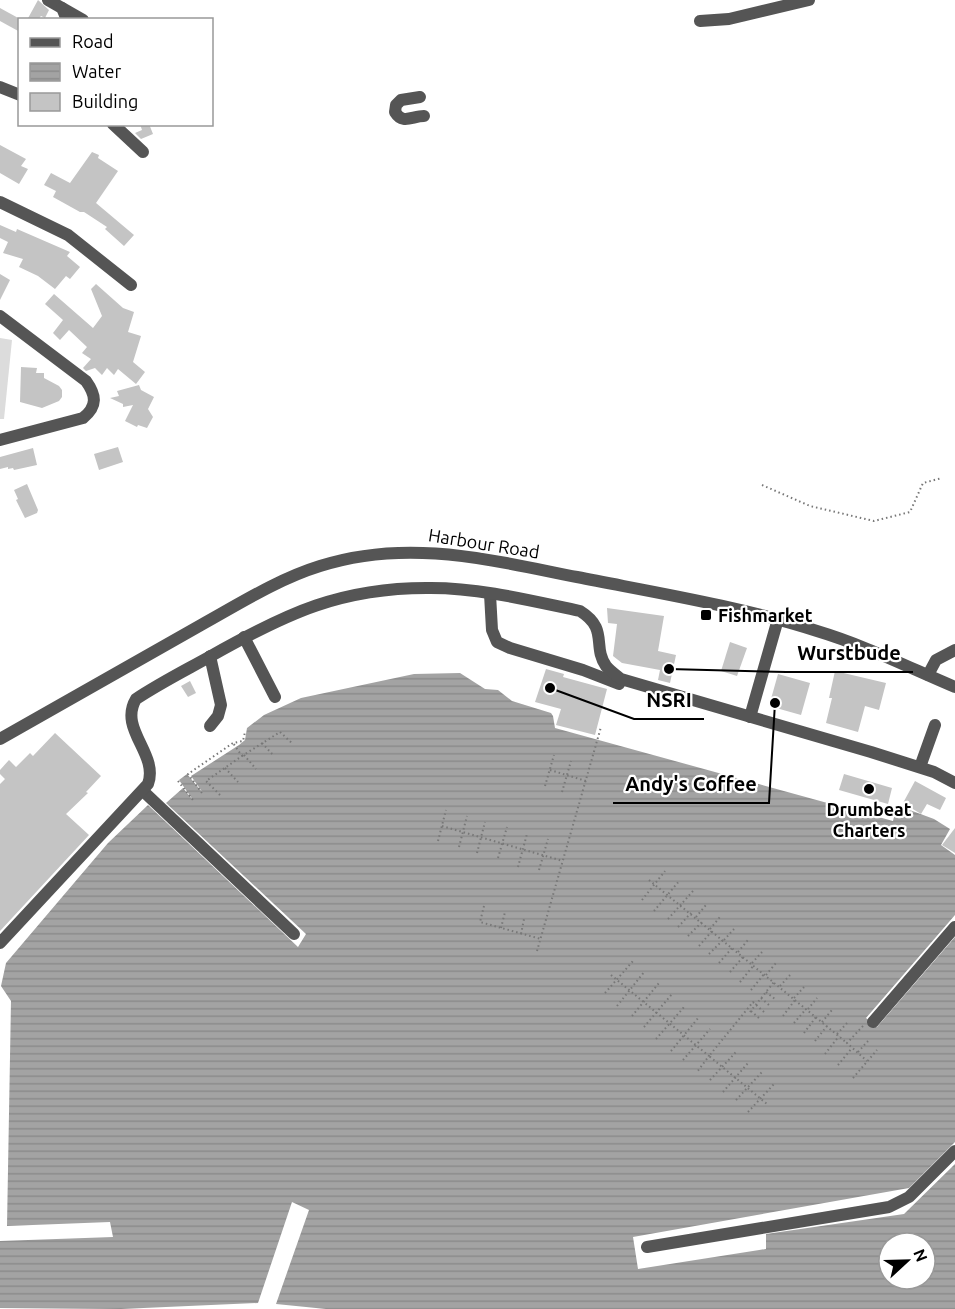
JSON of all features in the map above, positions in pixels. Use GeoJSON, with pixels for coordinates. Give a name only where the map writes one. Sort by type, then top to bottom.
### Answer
{"type":"FeatureCollection","features":[{"type":"Feature","properties":{"kind":"street"},"geometry":{"type":"LineString","coordinates":[[48,0],[64,14]]}},
{"type":"Feature","properties":{"kind":"street"},"geometry":{"type":"LineString","coordinates":[[700,21],[729,19],[809,0]]}},
{"type":"Feature","properties":{"kind":"street"},"geometry":{"type":"LineString","coordinates":[[0,87],[18,94]]}},
{"type":"Feature","properties":{"kind":"street"},"geometry":{"type":"LineString","coordinates":[[420,97],[401,100],[396,105],[395,112],[399,118],[406,120],[424,116]]}},
{"type":"Feature","properties":{"kind":"street"},"geometry":{"type":"LineString","coordinates":[[115,126],[143,152]]}},
{"type":"Feature","properties":{"kind":"street"},"geometry":{"type":"LineString","coordinates":[[0,202],[69,235],[131,285]]}},
{"type":"Feature","properties":{"kind":"street"},"geometry":{"type":"LineString","coordinates":[[0,316],[86,381],[95,401],[91,412],[83,418],[0,440]]}},
{"type":"Feature","properties":{"kind":"street","name":"Harbour Road"},"geometry":{"type":"LineString","coordinates":[[0,739],[270,587],[318,566],[374,554],[416,551],[465,555],[701,600],[778,619],[820,632],[955,687]]}},
{"type":"Feature","properties":{"kind":"street"},"geometry":{"type":"LineString","coordinates":[[0,943],[143,791],[151,777],[151,769],[130,719],[132,706],[141,696],[243,637],[287,615],[333,599],[361,593],[431,588],[465,590],[580,611],[587,615],[596,626],[603,660],[621,679],[920,767],[955,783]]}},
{"type":"Feature","properties":{"kind":"street"},"geometry":{"type":"LineString","coordinates":[[490,594],[492,630],[497,642],[620,684]]}},
{"type":"Feature","properties":{"kind":"street"},"geometry":{"type":"LineString","coordinates":[[750,717],[778,619]]}},
{"type":"Feature","properties":{"kind":"street"},"geometry":{"type":"LineString","coordinates":[[243,637],[275,697]]}},
{"type":"Feature","properties":{"kind":"street"},"geometry":{"type":"LineString","coordinates":[[928,675],[936,660],[955,650]]}},
{"type":"Feature","properties":{"kind":"street"},"geometry":{"type":"LineString","coordinates":[[210,656],[221,705],[218,716],[210,726]]}},
{"type":"Feature","properties":{"kind":"street"},"geometry":{"type":"LineString","coordinates":[[920,767],[935,725]]}},
{"type":"Feature","properties":{"kind":"street"},"geometry":{"type":"LineString","coordinates":[[143,791],[294,934]]}},
{"type":"Feature","properties":{"kind":"street"},"geometry":{"type":"LineString","coordinates":[[869,1022],[955,927]]}},
{"type":"Feature","properties":{"kind":"street"},"geometry":{"type":"LineString","coordinates":[[647,1247],[889,1207],[909,1197],[955,1151]]}},
{"type":"Feature","properties":{"kind":"path"},"geometry":{"type":"LineString","coordinates":[[762,485],[810,506],[874,521],[910,512],[923,483],[942,478]]}},
{"type":"Feature","properties":{"kind":"path"},"geometry":{"type":"LineString","coordinates":[[537,951],[602,727]]}},
{"type":"Feature","properties":{"kind":"path"},"geometry":{"type":"LineString","coordinates":[[202,794],[188,774],[233,743],[243,741],[245,732]]}},
{"type":"Feature","properties":{"kind":"path"},"geometry":{"type":"LineString","coordinates":[[220,795],[206,781],[280,732],[293,744]]}},
{"type":"Feature","properties":{"kind":"path"},"geometry":{"type":"LineString","coordinates":[[233,743],[256,769]]}},
{"type":"Feature","properties":{"kind":"path"},"geometry":{"type":"LineString","coordinates":[[262,743],[274,756]]}},
{"type":"Feature","properties":{"kind":"path"},"geometry":{"type":"LineString","coordinates":[[546,786],[554,755]]}},
{"type":"Feature","properties":{"kind":"path"},"geometry":{"type":"LineString","coordinates":[[562,792],[571,761]]}},
{"type":"Feature","properties":{"kind":"path"},"geometry":{"type":"LineString","coordinates":[[225,768],[238,782]]}},
{"type":"Feature","properties":{"kind":"path"},"geometry":{"type":"LineString","coordinates":[[550,770],[586,781]]}},
{"type":"Feature","properties":{"kind":"path"},"geometry":{"type":"LineString","coordinates":[[178,781],[193,800]]}},
{"type":"Feature","properties":{"kind":"path"},"geometry":{"type":"LineString","coordinates":[[438,841],[446,810]]}},
{"type":"Feature","properties":{"kind":"path"},"geometry":{"type":"LineString","coordinates":[[459,847],[467,816]]}},
{"type":"Feature","properties":{"kind":"path"},"geometry":{"type":"LineString","coordinates":[[477,853],[485,822]]}},
{"type":"Feature","properties":{"kind":"path"},"geometry":{"type":"LineString","coordinates":[[442,826],[563,861]]}},
{"type":"Feature","properties":{"kind":"path"},"geometry":{"type":"LineString","coordinates":[[498,858],[507,827]]}},
{"type":"Feature","properties":{"kind":"path"},"geometry":{"type":"LineString","coordinates":[[518,867],[528,834]]}},
{"type":"Feature","properties":{"kind":"path"},"geometry":{"type":"LineString","coordinates":[[539,870],[548,839]]}},
{"type":"Feature","properties":{"kind":"path"},"geometry":{"type":"LineString","coordinates":[[642,900],[665,871]]}},
{"type":"Feature","properties":{"kind":"path"},"geometry":{"type":"LineString","coordinates":[[650,880],[867,1061]]}},
{"type":"Feature","properties":{"kind":"path"},"geometry":{"type":"LineString","coordinates":[[654,911],[680,880]]}},
{"type":"Feature","properties":{"kind":"path"},"geometry":{"type":"LineString","coordinates":[[668,919],[693,891]]}},
{"type":"Feature","properties":{"kind":"path"},"geometry":{"type":"LineString","coordinates":[[696,917],[706,905]]}},
{"type":"Feature","properties":{"kind":"path"},"geometry":{"type":"LineString","coordinates":[[484,906],[480,922],[541,939]]}},
{"type":"Feature","properties":{"kind":"path"},"geometry":{"type":"LineString","coordinates":[[501,928],[505,912]]}},
{"type":"Feature","properties":{"kind":"path"},"geometry":{"type":"LineString","coordinates":[[678,927],[691,913]]}},
{"type":"Feature","properties":{"kind":"path"},"geometry":{"type":"LineString","coordinates":[[699,946],[720,917]]}},
{"type":"Feature","properties":{"kind":"path"},"geometry":{"type":"LineString","coordinates":[[521,934],[524,919]]}},
{"type":"Feature","properties":{"kind":"path"},"geometry":{"type":"LineString","coordinates":[[688,936],[702,922]]}},
{"type":"Feature","properties":{"kind":"path"},"geometry":{"type":"LineString","coordinates":[[709,954],[734,929]]}},
{"type":"Feature","properties":{"kind":"path"},"geometry":{"type":"LineString","coordinates":[[738,952],[748,940]]}},
{"type":"Feature","properties":{"kind":"path"},"geometry":{"type":"LineString","coordinates":[[719,963],[732,948]]}},
{"type":"Feature","properties":{"kind":"path"},"geometry":{"type":"LineString","coordinates":[[740,982],[762,952]]}},
{"type":"Feature","properties":{"kind":"path"},"geometry":{"type":"LineString","coordinates":[[730,972],[743,957]]}},
{"type":"Feature","properties":{"kind":"path"},"geometry":{"type":"LineString","coordinates":[[605,993],[633,961]]}},
{"type":"Feature","properties":{"kind":"path"},"geometry":{"type":"LineString","coordinates":[[751,990],[776,963]]}},
{"type":"Feature","properties":{"kind":"path"},"geometry":{"type":"LineString","coordinates":[[617,1006],[645,971]]}},
{"type":"Feature","properties":{"kind":"path"},"geometry":{"type":"LineString","coordinates":[[611,975],[767,1104]]}},
{"type":"Feature","properties":{"kind":"path"},"geometry":{"type":"LineString","coordinates":[[779,987],[790,975]]}},
{"type":"Feature","properties":{"kind":"path"},"geometry":{"type":"LineString","coordinates":[[759,1018],[750,1011],[774,982]]}},
{"type":"Feature","properties":{"kind":"path"},"geometry":{"type":"LineString","coordinates":[[632,1016],[659,983]]}},
{"type":"Feature","properties":{"kind":"path"},"geometry":{"type":"LineString","coordinates":[[783,1016],[804,987]]}},
{"type":"Feature","properties":{"kind":"path"},"geometry":{"type":"LineString","coordinates":[[766,992],[775,999]]}},
{"type":"Feature","properties":{"kind":"path"},"geometry":{"type":"LineString","coordinates":[[644,1027],[672,994]]}},
{"type":"Feature","properties":{"kind":"path"},"geometry":{"type":"LineString","coordinates":[[761,998],[770,1005]]}},
{"type":"Feature","properties":{"kind":"path"},"geometry":{"type":"LineString","coordinates":[[794,1023],[818,998]]}},
{"type":"Feature","properties":{"kind":"path"},"geometry":{"type":"LineString","coordinates":[[697,1072],[753,1002],[764,1012]]}},
{"type":"Feature","properties":{"kind":"path"},"geometry":{"type":"LineString","coordinates":[[657,1039],[685,1006]]}},
{"type":"Feature","properties":{"kind":"path"},"geometry":{"type":"LineString","coordinates":[[822,1022],[832,1010]]}},
{"type":"Feature","properties":{"kind":"path"},"geometry":{"type":"LineString","coordinates":[[671,1051],[699,1017]]}},
{"type":"Feature","properties":{"kind":"path"},"geometry":{"type":"LineString","coordinates":[[804,1033],[816,1017]]}},
{"type":"Feature","properties":{"kind":"path"},"geometry":{"type":"LineString","coordinates":[[847,1043],[869,1022]]}},
{"type":"Feature","properties":{"kind":"path"},"geometry":{"type":"LineString","coordinates":[[825,1054],[847,1023]]}},
{"type":"Feature","properties":{"kind":"path"},"geometry":{"type":"LineString","coordinates":[[814,1041],[827,1026]]}},
{"type":"Feature","properties":{"kind":"path"},"geometry":{"type":"LineString","coordinates":[[683,1060],[710,1029]]}},
{"type":"Feature","properties":{"kind":"path"},"geometry":{"type":"LineString","coordinates":[[858,1053],[868,1041]]}},
{"type":"Feature","properties":{"kind":"path"},"geometry":{"type":"LineString","coordinates":[[838,1065],[852,1048]]}},
{"type":"Feature","properties":{"kind":"path"},"geometry":{"type":"LineString","coordinates":[[853,1078],[877,1050]]}},
{"type":"Feature","properties":{"kind":"path"},"geometry":{"type":"LineString","coordinates":[[710,1080],[736,1052]]}},
{"type":"Feature","properties":{"kind":"path"},"geometry":{"type":"LineString","coordinates":[[723,1092],[748,1064]]}},
{"type":"Feature","properties":{"kind":"path"},"geometry":{"type":"LineString","coordinates":[[736,1100],[762,1072]]}},
{"type":"Feature","properties":{"kind":"path"},"geometry":{"type":"LineString","coordinates":[[748,1112],[774,1084]]}},
{"type":"Feature","properties":{"kind":"shaded area"},"geometry":{"type":"Polygon","coordinates":[[[0,338],[12,340],[4,419],[0,419],[0,338]]]}},
{"type":"Feature","properties":{"kind":"water"},"geometry":{"type":"Polygon","coordinates":[[[460,673],[485,689],[498,690],[512,701],[551,713],[555,728],[893,821],[896,808],[907,809],[934,819],[950,829],[941,845],[955,855],[955,915],[866,1018],[877,1027],[955,937],[955,1142],[909,1188],[633,1237],[638,1269],[766,1249],[766,1234],[904,1214],[955,1164],[955,1309],[326,1309],[276,1304],[309,1210],[292,1202],[258,1303],[121,1309],[0,1308],[0,1241],[113,1237],[110,1222],[7,1226],[11,1001],[1,986],[6,963],[108,843],[148,805],[298,947],[306,934],[166,803],[183,788],[193,800],[179,780],[187,774],[203,793],[191,776],[245,740],[247,728],[264,715],[301,698],[414,674],[460,673]]]}},
{"type":"Feature","properties":{"kind":"building"},"geometry":{"type":"Polygon","coordinates":[[[38,0],[49,10],[45,18],[41,16],[28,18],[38,0]]]}},
{"type":"Feature","properties":{"kind":"building"},"geometry":{"type":"Polygon","coordinates":[[[0,8],[18,18],[18,31],[0,21],[0,8]]]}},
{"type":"Feature","properties":{"kind":"building"},"geometry":{"type":"Polygon","coordinates":[[[141,126],[150,126],[153,134],[141,139],[135,133],[142,130],[141,126]]]}},
{"type":"Feature","properties":{"kind":"building"},"geometry":{"type":"Polygon","coordinates":[[[0,145],[26,159],[21,166],[28,169],[19,184],[0,173],[0,145]]]}},
{"type":"Feature","properties":{"kind":"building"},"geometry":{"type":"Polygon","coordinates":[[[92,152],[118,171],[96,203],[134,235],[124,246],[105,229],[107,227],[84,212],[53,197],[56,191],[44,185],[51,173],[70,183],[92,152]]]}},
{"type":"Feature","properties":{"kind":"building"},"geometry":{"type":"Polygon","coordinates":[[[0,225],[16,232],[17,229],[70,252],[67,256],[80,267],[70,279],[66,276],[55,289],[38,276],[19,267],[23,259],[3,253],[8,242],[0,238],[0,225]]]}},
{"type":"Feature","properties":{"kind":"building"},"geometry":{"type":"Polygon","coordinates":[[[0,274],[10,280],[0,300],[0,274]]]}},
{"type":"Feature","properties":{"kind":"building"},"geometry":{"type":"Polygon","coordinates":[[[96,284],[123,308],[134,312],[128,332],[141,336],[133,362],[145,372],[136,384],[118,369],[114,375],[107,368],[102,375],[95,368],[86,371],[83,368],[91,359],[82,353],[87,347],[69,330],[60,340],[53,333],[63,320],[45,304],[54,294],[93,328],[102,316],[91,289],[96,284]]]}},
{"type":"Feature","properties":{"kind":"building"},"geometry":{"type":"Polygon","coordinates":[[[21,367],[37,368],[36,373],[44,373],[44,378],[59,386],[62,390],[62,397],[59,401],[42,408],[20,402],[21,367]]]}},
{"type":"Feature","properties":{"kind":"building"},"geometry":{"type":"Polygon","coordinates":[[[139,385],[141,390],[154,397],[148,409],[153,417],[147,428],[138,425],[137,427],[125,421],[133,405],[123,407],[123,404],[110,398],[119,396],[117,391],[139,385]]]}},
{"type":"Feature","properties":{"kind":"building"},"geometry":{"type":"Polygon","coordinates":[[[118,447],[123,462],[99,470],[94,454],[118,447]]]}},
{"type":"Feature","properties":{"kind":"building"},"geometry":{"type":"Polygon","coordinates":[[[33,448],[37,465],[14,470],[8,467],[0,469],[0,457],[33,448]]]}},
{"type":"Feature","properties":{"kind":"building"},"geometry":{"type":"Polygon","coordinates":[[[27,484],[38,510],[37,513],[25,518],[14,490],[27,484]]]}},
{"type":"Feature","properties":{"kind":"building"},"geometry":{"type":"Polygon","coordinates":[[[607,608],[664,616],[658,651],[676,655],[670,683],[658,680],[660,670],[622,663],[613,656],[617,624],[608,623],[607,608]]]}},
{"type":"Feature","properties":{"kind":"building"},"geometry":{"type":"Polygon","coordinates":[[[730,642],[747,648],[737,676],[721,671],[730,642]]]}},
{"type":"Feature","properties":{"kind":"building"},"geometry":{"type":"Polygon","coordinates":[[[546,669],[564,674],[563,677],[607,689],[595,735],[556,725],[561,709],[535,702],[546,669]]]}},
{"type":"Feature","properties":{"kind":"building"},"geometry":{"type":"Polygon","coordinates":[[[835,671],[886,683],[879,710],[865,706],[858,732],[826,723],[835,671]]]}},
{"type":"Feature","properties":{"kind":"building"},"geometry":{"type":"Polygon","coordinates":[[[778,674],[810,683],[801,715],[769,706],[778,674]]]}},
{"type":"Feature","properties":{"kind":"building"},"geometry":{"type":"Polygon","coordinates":[[[190,681],[196,693],[188,697],[181,686],[190,681]]]}},
{"type":"Feature","properties":{"kind":"building"},"geometry":{"type":"Polygon","coordinates":[[[55,733],[101,776],[86,792],[88,793],[66,814],[89,835],[0,931],[0,784],[5,779],[0,774],[0,770],[9,760],[16,767],[30,753],[33,756],[55,733]]]}},
{"type":"Feature","properties":{"kind":"building"},"geometry":{"type":"Polygon","coordinates":[[[844,774],[892,788],[888,804],[839,790],[844,774]]]}},
{"type":"Feature","properties":{"kind":"building"},"geometry":{"type":"Polygon","coordinates":[[[915,781],[946,798],[940,810],[927,804],[921,814],[903,803],[915,781]]]}},
{"type":"Feature","properties":{"kind":"building"},"geometry":{"type":"Polygon","coordinates":[[[955,828],[955,853],[942,845],[955,828]]]}},
{"type":"Feature","properties":{"kind":"place","name":"Fishmarket"},"geometry":{"type":"Point","coordinates":[706,615]}},
{"type":"Feature","properties":{"kind":"place","name":"Wurstbude"},"geometry":{"type":"Point","coordinates":[669,669]}},
{"type":"Feature","properties":{"kind":"place","name":"NSRI"},"geometry":{"type":"Point","coordinates":[550,688]}},
{"type":"Feature","properties":{"kind":"place","name":"Andy's Coffee"},"geometry":{"type":"Point","coordinates":[775,703]}},
{"type":"Feature","properties":{"kind":"place","name":"Drumbeat Charters"},"geometry":{"type":"Point","coordinates":[869,789]}}]}
